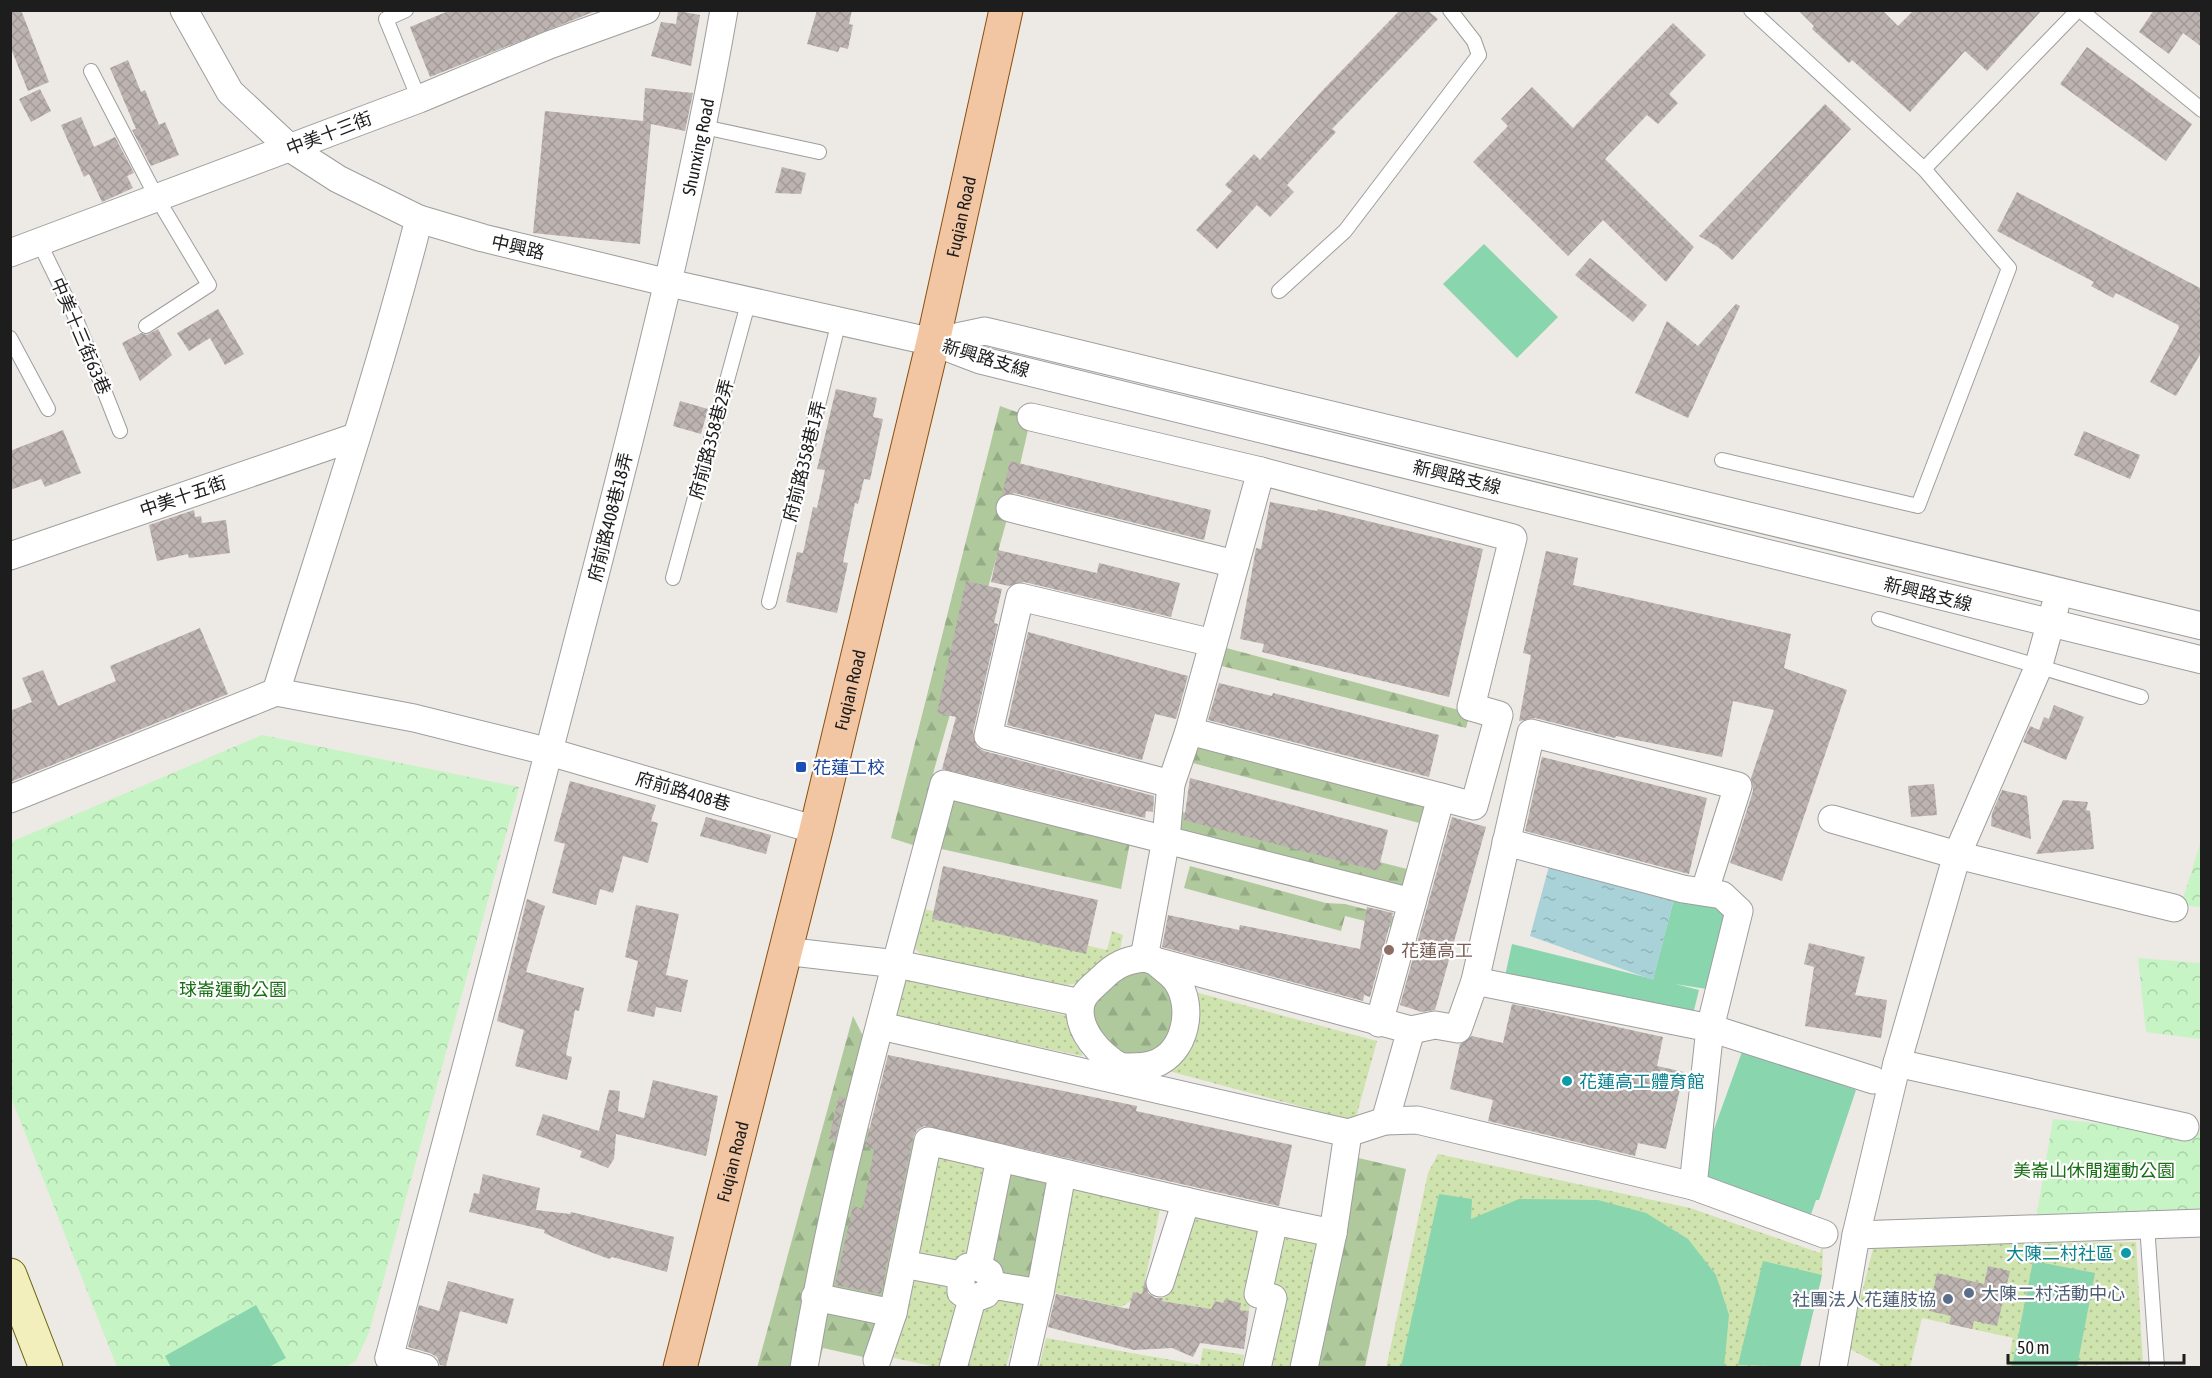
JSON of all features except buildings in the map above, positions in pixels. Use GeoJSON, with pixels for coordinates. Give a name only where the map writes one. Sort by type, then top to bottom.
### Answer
{"type":"FeatureCollection","features":[{"type":"Feature","properties":{"kind":"main road","name":"Fuqian Road"},"geometry":{"type":"LineString","coordinates":[[680,1368],[816,830],[933,342],[1006,10]]}},
{"type":"Feature","properties":{"kind":"street","name":"中興路"},"geometry":{"type":"LineString","coordinates":[[184,10],[230,92],[290,148],[338,179],[419,219],[483,238],[669,283],[933,342]]}},
{"type":"Feature","properties":{"kind":"street","name":"中美十三街"},"geometry":{"type":"LineString","coordinates":[[10,253],[419,99],[549,45],[646,10]]}},
{"type":"Feature","properties":{"kind":"street","name":"Shunxing Road"},"geometry":{"type":"LineString","coordinates":[[669,283],[704,127],[724,10]]}},
{"type":"Feature","properties":{"kind":"street"},"geometry":{"type":"LineString","coordinates":[[10,799],[276,692],[356,437],[376,382],[419,219]]}},
{"type":"Feature","properties":{"kind":"street","name":"府前路408巷18弄"},"geometry":{"type":"LineString","coordinates":[[382,1363],[550,752],[669,283]]}},
{"type":"Feature","properties":{"kind":"street","name":"新興路支線"},"geometry":{"type":"LineString","coordinates":[[933,342],[985,331],[2202,626]]}},
{"type":"Feature","properties":{"kind":"street","name":"新興路支線"},"geometry":{"type":"LineString","coordinates":[[933,342],[980,360],[2202,660]]}},
{"type":"Feature","properties":{"kind":"street"},"geometry":{"type":"LineString","coordinates":[[1031,417],[1261,471],[1513,538],[1471,707],[1499,715],[1474,806],[1189,731]]}},
{"type":"Feature","properties":{"kind":"street","name":"中美十五街"},"geometry":{"type":"LineString","coordinates":[[10,556],[356,437]]}},
{"type":"Feature","properties":{"kind":"street"},"geometry":{"type":"LineString","coordinates":[[1149,960],[1166,839],[1171,784],[1189,731],[1261,471]]}},
{"type":"Feature","properties":{"kind":"street"},"geometry":{"type":"LineString","coordinates":[[1010,508],[1235,564]]}},
{"type":"Feature","properties":{"kind":"street"},"geometry":{"type":"LineString","coordinates":[[1836,1367],[1856,1235],[1897,1063],[1957,855],[2038,668],[2059,592]]}},
{"type":"Feature","properties":{"kind":"street"},"geometry":{"type":"LineString","coordinates":[[1171,784],[988,736],[1020,597],[1213,643]]}},
{"type":"Feature","properties":{"kind":"street","name":"府前路408巷"},"geometry":{"type":"LineString","coordinates":[[276,692],[414,718],[550,752],[816,830]]}},
{"type":"Feature","properties":{"kind":"street"},"geometry":{"type":"LineString","coordinates":[[1120,1073],[1091,1041],[1083,1023],[1081,1002],[1088,991],[1123,961],[1149,960],[1378,1023],[1412,1030],[1435,1025],[1458,1029],[1474,981],[1531,733],[1738,786],[1705,890]]}},
{"type":"Feature","properties":{"kind":"street"},"geometry":{"type":"LineString","coordinates":[[804,1368],[815,1297],[843,1170],[944,784],[1412,902]]}},
{"type":"Feature","properties":{"kind":"street"},"geometry":{"type":"LineString","coordinates":[[1378,1023],[1441,796]]}},
{"type":"Feature","properties":{"kind":"street"},"geometry":{"type":"LineString","coordinates":[[1832,819],[1957,855],[2174,908]]}},
{"type":"Feature","properties":{"kind":"street"},"geometry":{"type":"LineString","coordinates":[[1506,842],[1683,889],[1705,890],[1722,895],[1739,911],[1710,1028],[1693,1186]]}},
{"type":"Feature","properties":{"kind":"street"},"geometry":{"type":"LineString","coordinates":[[784,951],[897,964],[1081,1002]]}},
{"type":"Feature","properties":{"kind":"street"},"geometry":{"type":"LineString","coordinates":[[1120,1073],[1156,1064],[1167,1056],[1182,1037],[1186,1016],[1176,980],[1149,960]]}},
{"type":"Feature","properties":{"kind":"street"},"geometry":{"type":"LineString","coordinates":[[1474,981],[1710,1028],[1873,1080]]}},
{"type":"Feature","properties":{"kind":"street"},"geometry":{"type":"LineString","coordinates":[[881,1026],[1120,1073],[1348,1133],[1385,1121],[1417,1120],[1693,1186],[1824,1234]]}},
{"type":"Feature","properties":{"kind":"street"},"geometry":{"type":"LineString","coordinates":[[1385,1121],[1412,1030]]}},
{"type":"Feature","properties":{"kind":"street"},"geometry":{"type":"LineString","coordinates":[[1897,1063],[2185,1127]]}},
{"type":"Feature","properties":{"kind":"street"},"geometry":{"type":"LineString","coordinates":[[1304,1368],[1333,1233],[1348,1133]]}},
{"type":"Feature","properties":{"kind":"street"},"geometry":{"type":"LineString","coordinates":[[877,1360],[893,1313],[928,1142],[1062,1174],[1333,1233]]}},
{"type":"Feature","properties":{"kind":"street"},"geometry":{"type":"LineString","coordinates":[[953,1368],[976,1281],[1000,1158]]}},
{"type":"Feature","properties":{"kind":"street"},"geometry":{"type":"LineString","coordinates":[[1023,1368],[1041,1293],[1062,1174]]}},
{"type":"Feature","properties":{"kind":"street"},"geometry":{"type":"LineString","coordinates":[[1160,1283],[1186,1201]]}},
{"type":"Feature","properties":{"kind":"street"},"geometry":{"type":"LineString","coordinates":[[1257,1368],[1273,1298],[1258,1294],[1274,1221]]}},
{"type":"Feature","properties":{"kind":"street"},"geometry":{"type":"LineString","coordinates":[[1856,1235],[2202,1223]]}},
{"type":"Feature","properties":{"kind":"street"},"geometry":{"type":"LineString","coordinates":[[903,1264],[1041,1293]]}},
{"type":"Feature","properties":{"kind":"street"},"geometry":{"type":"LineString","coordinates":[[10,1275],[46,1368]]}},
{"type":"Feature","properties":{"kind":"street"},"geometry":{"type":"LineString","coordinates":[[815,1297],[893,1313]]}},
{"type":"Feature","properties":{"kind":"street"},"geometry":{"type":"LineString","coordinates":[[382,1363],[425,1368]]}},
{"type":"Feature","properties":{"kind":"lane"},"geometry":{"type":"LineString","coordinates":[[406,10],[386,19],[419,99]]}},
{"type":"Feature","properties":{"kind":"lane"},"geometry":{"type":"LineString","coordinates":[[1279,291],[1345,231],[1479,55],[1474,41],[1450,10]]}},
{"type":"Feature","properties":{"kind":"lane"},"geometry":{"type":"LineString","coordinates":[[1722,460],[1918,506],[2009,268],[1924,169],[1751,10]]}},
{"type":"Feature","properties":{"kind":"lane"},"geometry":{"type":"LineString","coordinates":[[1924,169],[2079,10],[2202,110]]}},
{"type":"Feature","properties":{"kind":"lane"},"geometry":{"type":"LineString","coordinates":[[91,71],[157,198],[209,285],[146,326]]}},
{"type":"Feature","properties":{"kind":"lane"},"geometry":{"type":"LineString","coordinates":[[704,127],[819,152]]}},
{"type":"Feature","properties":{"kind":"lane","name":"中美十三街63巷"},"geometry":{"type":"LineString","coordinates":[[39,242],[74,314],[120,431]]}},
{"type":"Feature","properties":{"kind":"lane","name":"府前路358巷2弄"},"geometry":{"type":"LineString","coordinates":[[673,578],[749,300]]}},
{"type":"Feature","properties":{"kind":"lane","name":"府前路358巷1弄"},"geometry":{"type":"LineString","coordinates":[[769,602],[839,321]]}},
{"type":"Feature","properties":{"kind":"lane"},"geometry":{"type":"LineString","coordinates":[[10,338],[48,409]]}},
{"type":"Feature","properties":{"kind":"lane"},"geometry":{"type":"LineString","coordinates":[[1879,619],[2141,697]]}},
{"type":"Feature","properties":{"kind":"lane"},"geometry":{"type":"LineString","coordinates":[[2147,1224],[2157,1368]]}},
{"type":"Feature","properties":{"kind":"green space"},"geometry":{"type":"Polygon","coordinates":[[[1484,244],[1558,317],[1517,358],[1443,284],[1484,244]]]}},
{"type":"Feature","properties":{"kind":"green space"},"geometry":{"type":"Polygon","coordinates":[[[1000,406],[1031,417],[1010,508],[956,704],[951,711],[934,770],[919,847],[891,838],[1000,406]]]}},
{"type":"Feature","properties":{"kind":"green space"},"geometry":{"type":"Polygon","coordinates":[[[1219,646],[1470,713],[1466,728],[1214,664],[1219,646]]]}},
{"type":"Feature","properties":{"kind":"green space","name":"球崙運動公園"},"geometry":{"type":"Polygon","coordinates":[[[262,735],[519,787],[369,1332],[356,1361],[343,1368],[117,1367],[11,1097],[11,842],[262,735]]]}},
{"type":"Feature","properties":{"kind":"green space"},"geometry":{"type":"Polygon","coordinates":[[[1195,740],[1429,802],[1423,824],[1189,762],[1195,740]]]}},
{"type":"Feature","properties":{"kind":"green space"},"geometry":{"type":"Polygon","coordinates":[[[951,786],[1132,832],[1121,889],[937,848],[951,786]]]}},
{"type":"Feature","properties":{"kind":"green space"},"geometry":{"type":"Polygon","coordinates":[[[1171,809],[1411,870],[1406,901],[1166,839],[1171,809]]]}},
{"type":"Feature","properties":{"kind":"green space"},"geometry":{"type":"Polygon","coordinates":[[[2201,841],[2201,907],[2181,905],[2201,841]]]}},
{"type":"Feature","properties":{"kind":"green space"},"geometry":{"type":"Polygon","coordinates":[[[1190,866],[1326,903],[1345,904],[1395,917],[1393,928],[1345,916],[1341,931],[1184,888],[1190,866]]]}},
{"type":"Feature","properties":{"kind":"green space"},"geometry":{"type":"Polygon","coordinates":[[[1674,899],[1727,908],[1707,989],[1675,984],[1699,990],[1691,1022],[1505,976],[1512,944],[1653,979],[1674,899]]]}},
{"type":"Feature","properties":{"kind":"green space"},"geometry":{"type":"Polygon","coordinates":[[[924,909],[1107,950],[1112,931],[1123,935],[1119,954],[1088,982],[1066,985],[923,956],[914,948],[924,909]]]}},
{"type":"Feature","properties":{"kind":"green space"},"geometry":{"type":"Polygon","coordinates":[[[2138,958],[2201,963],[2201,1039],[2146,1032],[2138,958]]]}},
{"type":"Feature","properties":{"kind":"green space"},"geometry":{"type":"Polygon","coordinates":[[[1136,970],[1149,973],[1173,991],[1175,1036],[1138,1061],[1097,1042],[1093,1012],[1096,995],[1101,989],[1136,970]]]}},
{"type":"Feature","properties":{"kind":"green space"},"geometry":{"type":"Polygon","coordinates":[[[900,978],[1073,1017],[1084,1042],[1082,1056],[892,1016],[900,978]]]}},
{"type":"Feature","properties":{"kind":"green space"},"geometry":{"type":"Polygon","coordinates":[[[1184,989],[1377,1041],[1355,1121],[1165,1070],[1184,989]]]}},
{"type":"Feature","properties":{"kind":"green space"},"geometry":{"type":"Polygon","coordinates":[[[853,1016],[867,1044],[863,1127],[928,1141],[877,1360],[823,1348],[818,1367],[757,1368],[853,1016]]]}},
{"type":"Feature","properties":{"kind":"green space"},"geometry":{"type":"Polygon","coordinates":[[[1743,1049],[1856,1090],[1819,1200],[1816,1200],[1809,1220],[1696,1179],[1743,1049]]]}},
{"type":"Feature","properties":{"kind":"green space","name":"美崙山休閒運動公園"},"geometry":{"type":"Polygon","coordinates":[[[2053,1119],[2201,1133],[2201,1215],[2036,1219],[2053,1119]]]}},
{"type":"Feature","properties":{"kind":"green space"},"geometry":{"type":"Polygon","coordinates":[[[929,1151],[995,1164],[975,1261],[909,1262],[929,1151]]]}},
{"type":"Feature","properties":{"kind":"green space"},"geometry":{"type":"Polygon","coordinates":[[[1438,1154],[1690,1208],[1820,1253],[1823,1242],[1822,1275],[1800,1367],[1386,1368],[1428,1173],[1438,1154]]]}},
{"type":"Feature","properties":{"kind":"green space"},"geometry":{"type":"Polygon","coordinates":[[[1354,1157],[1406,1169],[1365,1367],[1308,1368],[1354,1157]]]}},
{"type":"Feature","properties":{"kind":"green space"},"geometry":{"type":"Polygon","coordinates":[[[1003,1166],[1051,1180],[1028,1284],[983,1265],[1003,1166]]]}},
{"type":"Feature","properties":{"kind":"green space"},"geometry":{"type":"Polygon","coordinates":[[[1066,1183],[1161,1205],[1142,1294],[1133,1292],[1131,1301],[1121,1307],[1049,1292],[1066,1183]]]}},
{"type":"Feature","properties":{"kind":"green space"},"geometry":{"type":"Polygon","coordinates":[[[1439,1194],[1472,1199],[1471,1219],[1519,1199],[1598,1200],[1646,1213],[1688,1239],[1716,1275],[1729,1315],[1724,1367],[1401,1367],[1439,1194]]]}},
{"type":"Feature","properties":{"kind":"green space"},"geometry":{"type":"Polygon","coordinates":[[[1187,1208],[1269,1227],[1249,1311],[1240,1310],[1240,1303],[1225,1299],[1223,1303],[1215,1301],[1211,1309],[1162,1301],[1187,1208]]]}},
{"type":"Feature","properties":{"kind":"green space"},"geometry":{"type":"Polygon","coordinates":[[[1276,1229],[1327,1241],[1298,1367],[1261,1368],[1262,1292],[1276,1229]]]}},
{"type":"Feature","properties":{"kind":"green space"},"geometry":{"type":"Polygon","coordinates":[[[2136,1242],[2143,1364],[2007,1367],[2013,1338],[1922,1318],[1910,1367],[1884,1367],[1848,1348],[1874,1245],[2136,1242]]]}},
{"type":"Feature","properties":{"kind":"green space"},"geometry":{"type":"Polygon","coordinates":[[[1763,1261],[1822,1275],[1800,1367],[1738,1365],[1763,1261]]]}},
{"type":"Feature","properties":{"kind":"green space"},"geometry":{"type":"Polygon","coordinates":[[[2033,1261],[2095,1273],[2077,1367],[2012,1367],[2033,1261]]]}},
{"type":"Feature","properties":{"kind":"green space"},"geometry":{"type":"Polygon","coordinates":[[[907,1270],[955,1280],[960,1295],[948,1367],[936,1367],[885,1356],[907,1270]]]}},
{"type":"Feature","properties":{"kind":"green space"},"geometry":{"type":"Polygon","coordinates":[[[1026,1296],[1006,1367],[958,1368],[975,1303],[1026,1296]]]}},
{"type":"Feature","properties":{"kind":"green space"},"geometry":{"type":"Polygon","coordinates":[[[256,1305],[286,1358],[269,1367],[171,1367],[165,1356],[256,1305]]]}},
{"type":"Feature","properties":{"kind":"green space"},"geometry":{"type":"Polygon","coordinates":[[[1046,1338],[1200,1365],[1203,1348],[1244,1355],[1242,1367],[1039,1367],[1046,1338]]]}},
{"type":"Feature","properties":{"kind":"water"},"geometry":{"type":"Polygon","coordinates":[[[1551,859],[1674,899],[1653,980],[1530,936],[1551,859]]]}},
{"type":"Feature","properties":{"kind":"place","name":"花蓮工校"},"geometry":{"type":"Point","coordinates":[801,767]}},
{"type":"Feature","properties":{"kind":"place","name":"花蓮高工"},"geometry":{"type":"Point","coordinates":[1389,950]}},
{"type":"Feature","properties":{"kind":"place","name":"花蓮高工體育館"},"geometry":{"type":"Point","coordinates":[1567,1081]}},
{"type":"Feature","properties":{"kind":"place","name":"大陳二村社區"},"geometry":{"type":"Point","coordinates":[2126,1253]}},
{"type":"Feature","properties":{"kind":"place","name":"大陳二村活動中心"},"geometry":{"type":"Point","coordinates":[1969,1293]}},
{"type":"Feature","properties":{"kind":"place","name":"社團法人花蓮肢協"},"geometry":{"type":"Point","coordinates":[1948,1299]}}]}
